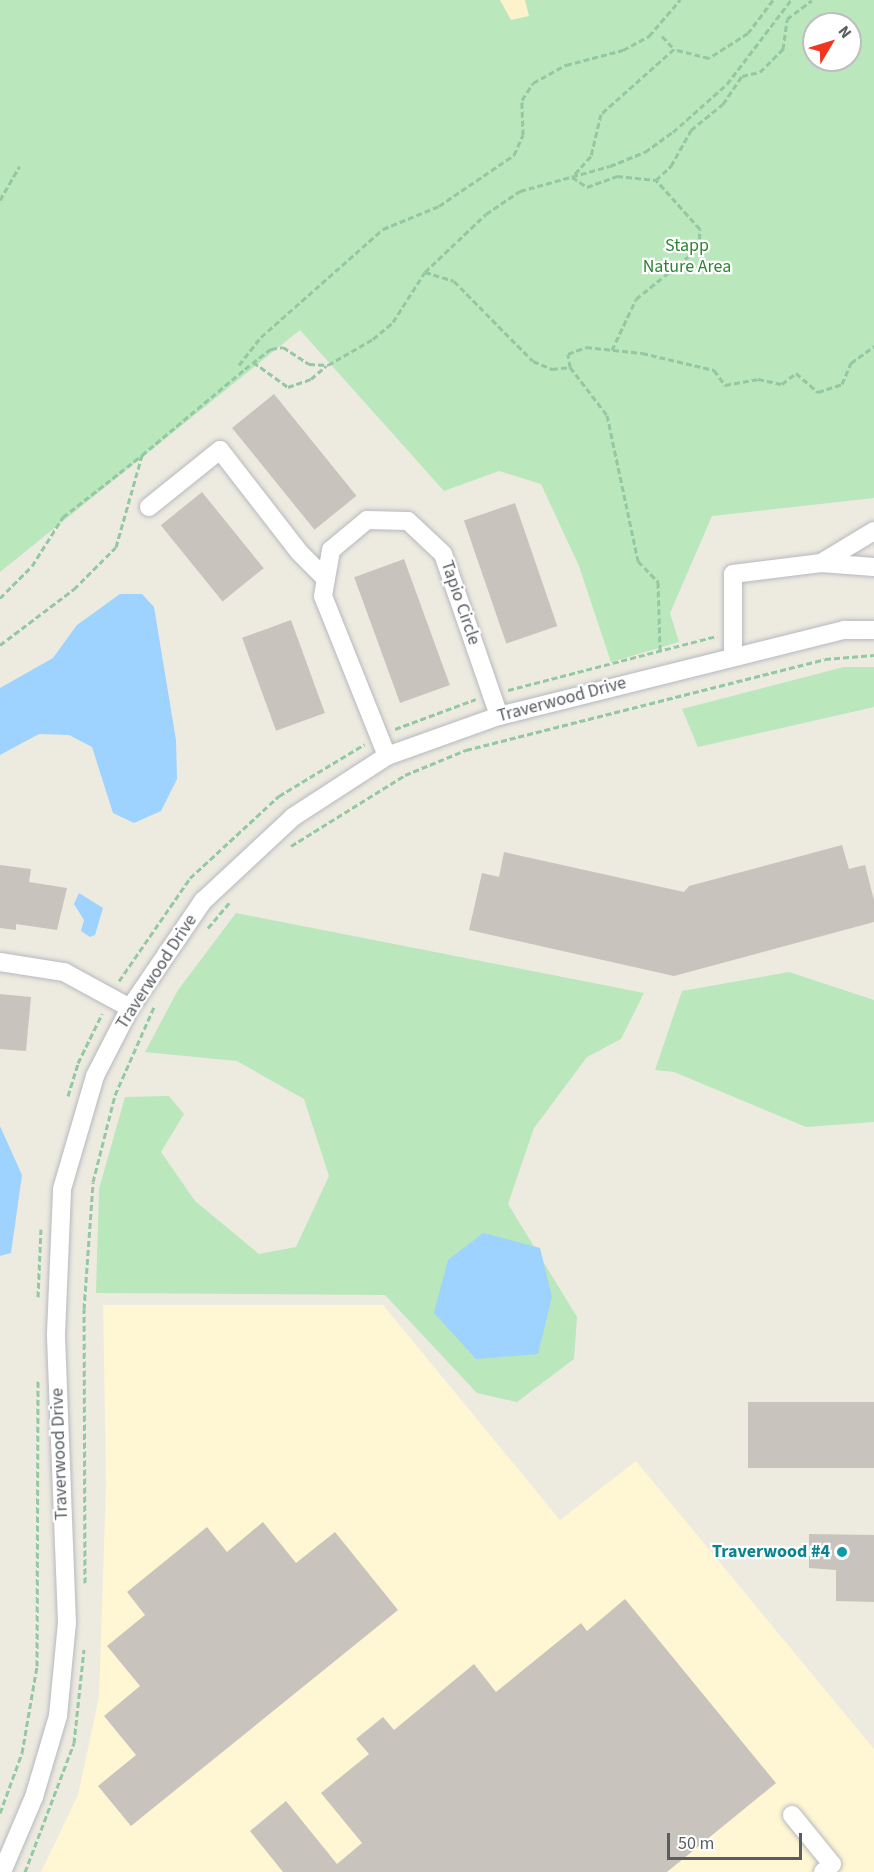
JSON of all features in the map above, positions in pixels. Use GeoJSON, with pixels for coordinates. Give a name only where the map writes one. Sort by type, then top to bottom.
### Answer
{"type":"FeatureCollection","features":[{"type":"Feature","properties":{"kind":"street"},"geometry":{"type":"LineString","coordinates":[[148,507],[220,450],[299,552],[326,579]]}},
{"type":"Feature","properties":{"kind":"street","name":"Tapio Circle"},"geometry":{"type":"LineString","coordinates":[[387,756],[323,596],[331,550],[367,520],[408,521],[443,554],[499,716]]}},
{"type":"Feature","properties":{"kind":"street"},"geometry":{"type":"LineString","coordinates":[[820,563],[874,531]]}},
{"type":"Feature","properties":{"kind":"street"},"geometry":{"type":"LineString","coordinates":[[733,656],[734,574],[820,563],[874,567]]}},
{"type":"Feature","properties":{"kind":"street","name":"Traverwood Drive"},"geometry":{"type":"LineString","coordinates":[[2,1872],[34,1797],[58,1716],[67,1623],[56,1334],[62,1189],[95,1076],[130,1008],[203,901],[293,817],[387,756],[499,716],[844,630],[874,630]]}},
{"type":"Feature","properties":{"kind":"street"},"geometry":{"type":"LineString","coordinates":[[0,962],[64,972],[130,1008]]}},
{"type":"Feature","properties":{"kind":"street"},"geometry":{"type":"LineString","coordinates":[[792,1815],[832,1864],[823,1872]]}},
{"type":"Feature","properties":{"kind":"path"},"geometry":{"type":"LineString","coordinates":[[239,365],[261,336],[383,229],[439,207],[514,155],[523,135],[522,100],[533,83],[566,65],[623,50],[649,36],[680,0]]}},
{"type":"Feature","properties":{"kind":"path"},"geometry":{"type":"LineString","coordinates":[[662,36],[674,49],[709,58],[748,33],[773,0]]}},
{"type":"Feature","properties":{"kind":"path"},"geometry":{"type":"LineString","coordinates":[[253,362],[288,387],[311,379],[328,364],[393,322],[425,272],[486,214],[520,191],[572,177],[645,152],[673,132],[727,84],[791,0]]}},
{"type":"Feature","properties":{"kind":"path"},"geometry":{"type":"LineString","coordinates":[[656,180],[671,166],[691,130],[723,104],[742,76],[760,72],[783,49],[787,18],[812,0]]}},
{"type":"Feature","properties":{"kind":"path"},"geometry":{"type":"LineString","coordinates":[[572,177],[591,156],[601,114],[674,49]]}},
{"type":"Feature","properties":{"kind":"path"},"geometry":{"type":"LineString","coordinates":[[0,200],[20,166]]}},
{"type":"Feature","properties":{"kind":"path"},"geometry":{"type":"LineString","coordinates":[[572,177],[587,187],[617,176],[656,180],[700,229],[699,248],[636,299],[612,350]]}},
{"type":"Feature","properties":{"kind":"path"},"geometry":{"type":"LineString","coordinates":[[425,272],[454,281],[500,324],[512,343],[533,361],[552,369],[570,367]]}},
{"type":"Feature","properties":{"kind":"path"},"geometry":{"type":"LineString","coordinates":[[660,650],[658,582],[639,561],[607,415],[570,367],[568,354],[586,347],[714,370],[725,385],[758,379],[782,384],[796,373],[818,392],[842,384],[851,363],[874,346]]}},
{"type":"Feature","properties":{"kind":"path"},"geometry":{"type":"LineString","coordinates":[[0,598],[32,566],[63,517],[142,455],[253,362],[282,347],[309,364],[328,364]]}},
{"type":"Feature","properties":{"kind":"path"},"geometry":{"type":"LineString","coordinates":[[0,645],[74,588],[116,547],[142,455]]}},
{"type":"Feature","properties":{"kind":"path"},"geometry":{"type":"LineString","coordinates":[[507,690],[719,635],[720,624]]}},
{"type":"Feature","properties":{"kind":"path"},"geometry":{"type":"LineString","coordinates":[[284,850],[405,775],[466,750],[825,659],[874,655]]}},
{"type":"Feature","properties":{"kind":"path"},"geometry":{"type":"LineString","coordinates":[[389,731],[478,699]]}},
{"type":"Feature","properties":{"kind":"path"},"geometry":{"type":"LineString","coordinates":[[203,934],[238,895]]}},
{"type":"Feature","properties":{"kind":"path"},"geometry":{"type":"LineString","coordinates":[[86,1515],[85,1280],[93,1182],[115,1095],[156,1004]]}},
{"type":"Feature","properties":{"kind":"path"},"geometry":{"type":"LineString","coordinates":[[0,1813],[22,1753],[38,1666],[38,1372]]}},
{"type":"Feature","properties":{"kind":"shaded area"},"geometry":{"type":"Polygon","coordinates":[[[103,1305],[383,1305],[560,1520],[636,1461],[874,1749],[874,1872],[41,1872],[78,1795],[99,1697],[106,1483],[103,1305]]]}},
{"type":"Feature","properties":{"kind":"green space","name":"Stapp Nature Area"},"geometry":{"type":"Polygon","coordinates":[[[0,0],[874,0],[874,498],[712,516],[670,613],[679,642],[611,662],[579,566],[541,484],[499,471],[444,491],[300,330],[0,572],[0,0]]]}},
{"type":"Feature","properties":{"kind":"green space"},"geometry":{"type":"Polygon","coordinates":[[[844,667],[874,667],[874,707],[698,747],[682,709],[844,667]]]}},
{"type":"Feature","properties":{"kind":"green space"},"geometry":{"type":"Polygon","coordinates":[[[236,913],[644,993],[621,1039],[587,1057],[534,1128],[508,1204],[577,1317],[574,1359],[517,1402],[477,1393],[385,1295],[96,1293],[99,1189],[125,1097],[169,1096],[184,1114],[161,1152],[195,1201],[259,1254],[296,1247],[329,1176],[304,1099],[237,1061],[145,1052],[178,990],[236,913]]]}},
{"type":"Feature","properties":{"kind":"green space"},"geometry":{"type":"Polygon","coordinates":[[[789,972],[874,1000],[874,1122],[806,1127],[674,1072],[655,1070],[682,991],[789,972]]]}},
{"type":"Feature","properties":{"kind":"sand"},"geometry":{"type":"Polygon","coordinates":[[[500,0],[525,0],[529,16],[511,20],[500,0]]]}},
{"type":"Feature","properties":{"kind":"water"},"geometry":{"type":"Polygon","coordinates":[[[120,594],[142,594],[154,607],[176,740],[177,779],[161,811],[134,823],[113,813],[92,747],[69,735],[39,734],[0,755],[0,688],[53,658],[77,625],[120,594]]]}},
{"type":"Feature","properties":{"kind":"water"},"geometry":{"type":"Polygon","coordinates":[[[79,893],[103,908],[95,935],[90,937],[81,931],[84,920],[74,904],[79,893]]]}},
{"type":"Feature","properties":{"kind":"water"},"geometry":{"type":"Polygon","coordinates":[[[0,1126],[22,1175],[11,1253],[0,1256],[0,1126]]]}},
{"type":"Feature","properties":{"kind":"water"},"geometry":{"type":"Polygon","coordinates":[[[483,1233],[540,1248],[552,1297],[538,1354],[476,1359],[434,1313],[448,1260],[483,1233]]]}},
{"type":"Feature","properties":{"kind":"building"},"geometry":{"type":"Polygon","coordinates":[[[274,394],[356,496],[314,530],[232,428],[274,394]]]}},
{"type":"Feature","properties":{"kind":"building"},"geometry":{"type":"Polygon","coordinates":[[[202,492],[264,568],[222,602],[161,525],[202,492]]]}},
{"type":"Feature","properties":{"kind":"building"},"geometry":{"type":"Polygon","coordinates":[[[515,503],[557,626],[506,643],[464,521],[515,503]]]}},
{"type":"Feature","properties":{"kind":"building"},"geometry":{"type":"Polygon","coordinates":[[[404,559],[450,685],[400,703],[354,577],[404,559]]]}},
{"type":"Feature","properties":{"kind":"building"},"geometry":{"type":"Polygon","coordinates":[[[291,620],[325,713],[276,731],[242,638],[291,620]]]}},
{"type":"Feature","properties":{"kind":"building"},"geometry":{"type":"Polygon","coordinates":[[[842,845],[849,869],[865,865],[874,900],[874,922],[674,976],[469,930],[482,873],[499,877],[504,852],[684,892],[689,886],[842,845]]]}},
{"type":"Feature","properties":{"kind":"building"},"geometry":{"type":"Polygon","coordinates":[[[0,865],[31,869],[29,882],[67,888],[57,930],[16,924],[16,930],[0,928],[0,865]]]}},
{"type":"Feature","properties":{"kind":"building"},"geometry":{"type":"Polygon","coordinates":[[[0,994],[31,997],[26,1051],[0,1049],[0,994]]]}},
{"type":"Feature","properties":{"kind":"building"},"geometry":{"type":"Polygon","coordinates":[[[748,1402],[874,1402],[874,1468],[748,1468],[748,1402]]]}},
{"type":"Feature","properties":{"kind":"building"},"geometry":{"type":"Polygon","coordinates":[[[263,1522],[296,1563],[335,1532],[398,1610],[131,1826],[98,1786],[136,1755],[104,1716],[140,1686],[107,1646],[145,1615],[127,1592],[207,1527],[227,1552],[263,1522]]]}},
{"type":"Feature","properties":{"kind":"building","name":"Traverwood #4"},"geometry":{"type":"Polygon","coordinates":[[[809,1534],[874,1535],[874,1602],[836,1601],[836,1570],[809,1568],[809,1534]]]}},
{"type":"Feature","properties":{"kind":"building"},"geometry":{"type":"Polygon","coordinates":[[[625,1599],[776,1783],[667,1872],[283,1872],[250,1831],[286,1801],[337,1864],[362,1843],[321,1793],[369,1754],[356,1739],[383,1717],[394,1730],[474,1664],[496,1692],[581,1623],[587,1631],[625,1599]]]}},
{"type":"Feature","properties":{"kind":"place","name":"Traverwood #4"},"geometry":{"type":"Point","coordinates":[842,1552]}}]}
